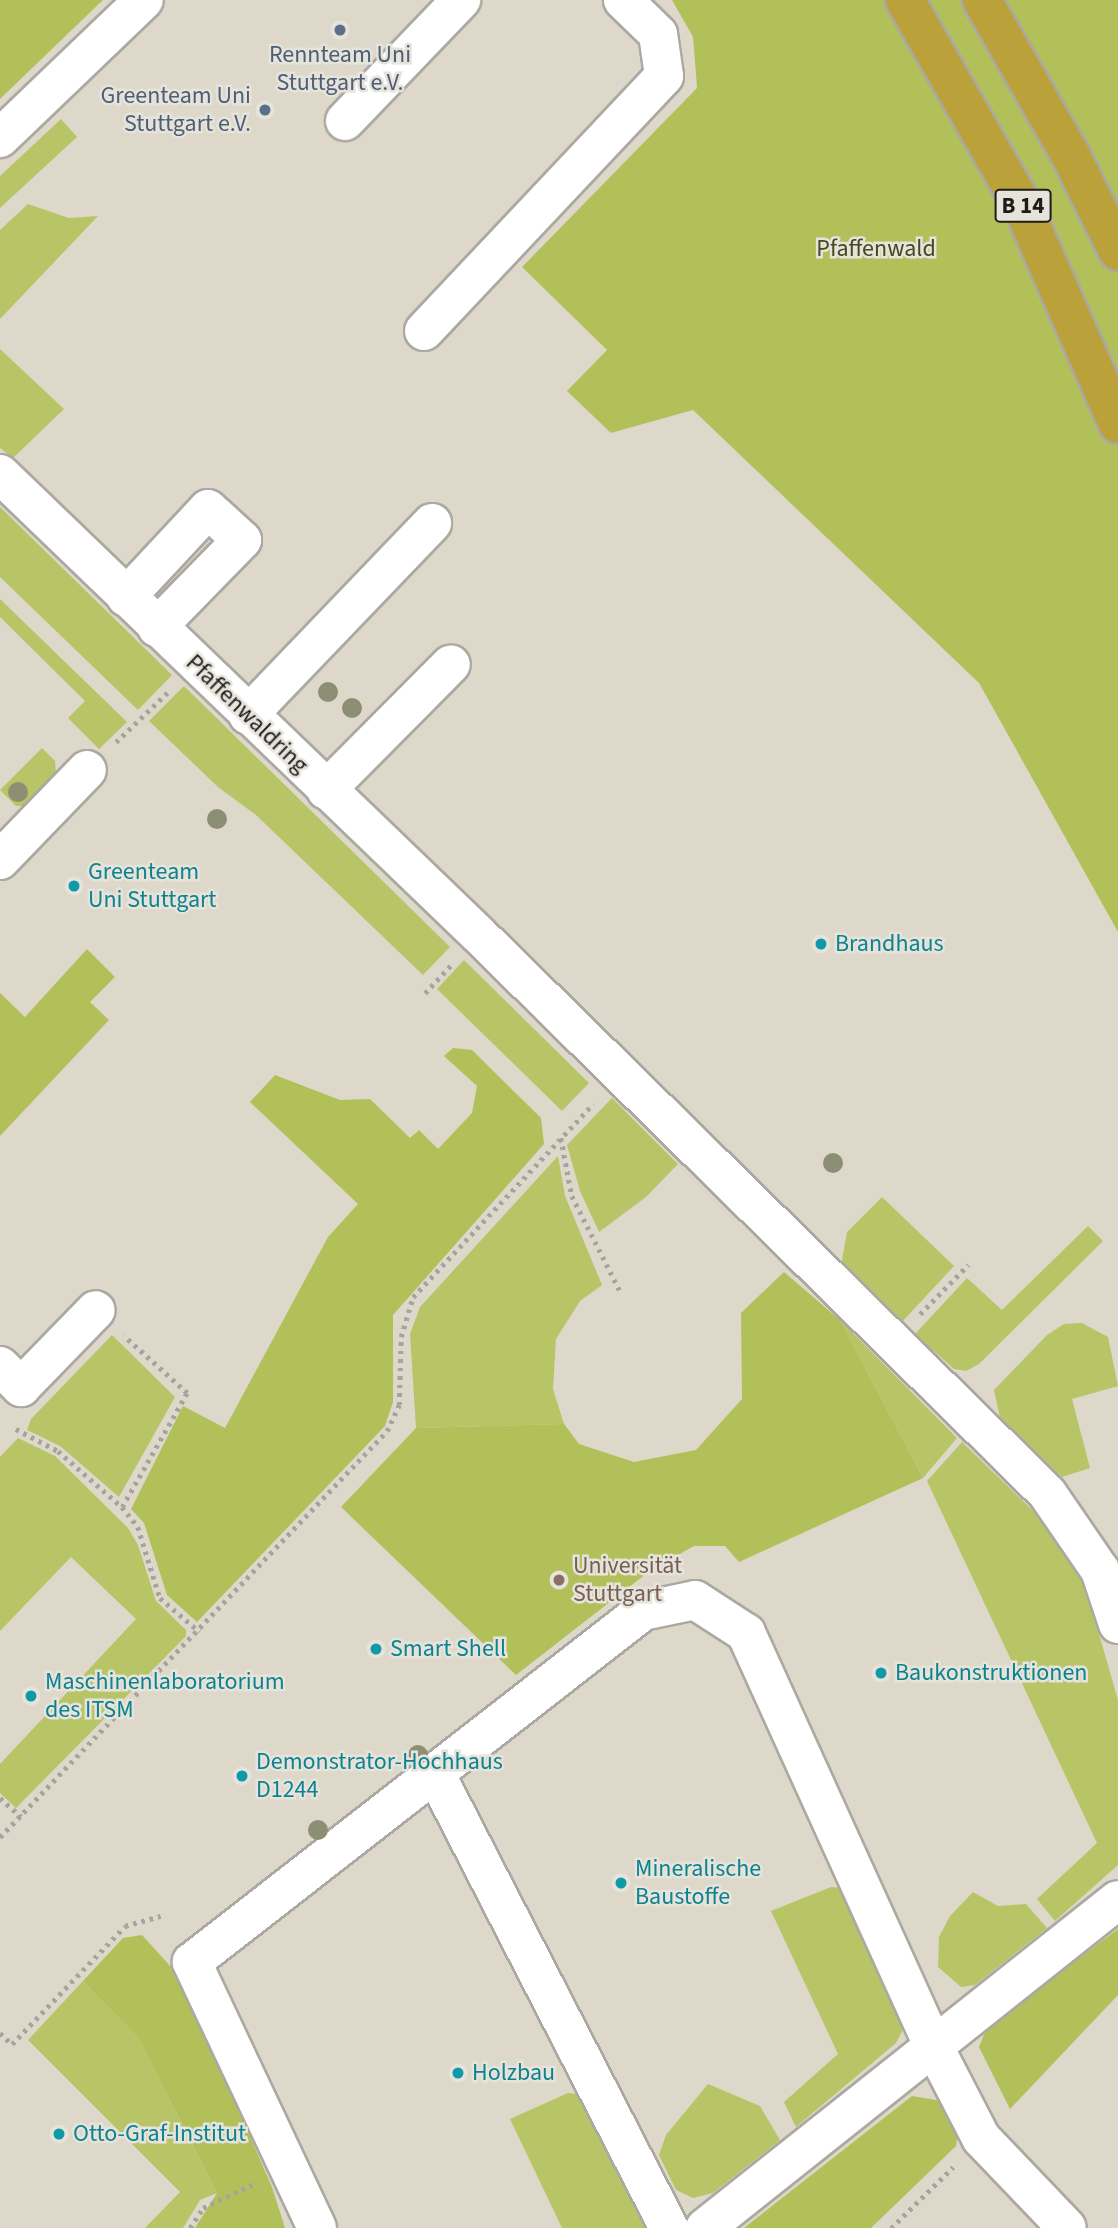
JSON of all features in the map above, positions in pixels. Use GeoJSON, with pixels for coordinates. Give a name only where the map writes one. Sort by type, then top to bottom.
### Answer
{"type":"FeatureCollection","features":[{"type":"Feature","properties":{"kind":"highway","name":"B 14"},"geometry":{"type":"LineString","coordinates":[[905,0],[1021,203],[1118,424]]}},
{"type":"Feature","properties":{"kind":"highway","name":"B 14"},"geometry":{"type":"LineString","coordinates":[[982,0],[1070,154],[1118,251]]}},
{"type":"Feature","properties":{"kind":"street"},"geometry":{"type":"LineString","coordinates":[[0,138],[144,0]]}},
{"type":"Feature","properties":{"kind":"street"},"geometry":{"type":"LineString","coordinates":[[345,121],[461,0]]}},
{"type":"Feature","properties":{"kind":"street"},"geometry":{"type":"LineString","coordinates":[[424,331],[664,76],[658,34],[623,0]]}},
{"type":"Feature","properties":{"kind":"street","name":"Pfaffenwaldring"},"geometry":{"type":"LineString","coordinates":[[0,474],[496,952],[1047,1493],[1100,1570],[1118,1624]]}},
{"type":"Feature","properties":{"kind":"street"},"geometry":{"type":"LineString","coordinates":[[125,597],[208,509],[242,540],[157,627]]}},
{"type":"Feature","properties":{"kind":"street"},"geometry":{"type":"LineString","coordinates":[[248,715],[432,523]]}},
{"type":"Feature","properties":{"kind":"street"},"geometry":{"type":"LineString","coordinates":[[326,790],[451,664]]}},
{"type":"Feature","properties":{"kind":"street"},"geometry":{"type":"LineString","coordinates":[[0,860],[87,770]]}},
{"type":"Feature","properties":{"kind":"street"},"geometry":{"type":"LineString","coordinates":[[0,1366],[22,1387],[96,1310]]}},
{"type":"Feature","properties":{"kind":"street"},"geometry":{"type":"LineString","coordinates":[[317,2228],[192,1962],[436,1775],[643,1611],[695,1601],[746,1633],[933,2045],[981,2138],[1067,2228]]}},
{"type":"Feature","properties":{"kind":"street"},"geometry":{"type":"LineString","coordinates":[[436,1775],[669,2228]]}},
{"type":"Feature","properties":{"kind":"street"},"geometry":{"type":"LineString","coordinates":[[705,2228],[1118,1900]]}},
{"type":"Feature","properties":{"kind":"path"},"geometry":{"type":"LineString","coordinates":[[0,1837],[200,1632],[387,1432],[399,1405],[401,1337],[413,1297],[561,1138],[572,1196],[621,1293]]}},
{"type":"Feature","properties":{"kind":"path"},"geometry":{"type":"LineString","coordinates":[[892,1342],[968,1265]]}},
{"type":"Feature","properties":{"kind":"path"},"geometry":{"type":"LineString","coordinates":[[96,1310],[187,1393],[122,1507]]}},
{"type":"Feature","properties":{"kind":"path"},"geometry":{"type":"LineString","coordinates":[[12,1426],[58,1451],[122,1507],[138,1527],[160,1598],[200,1632]]}},
{"type":"Feature","properties":{"kind":"path"},"geometry":{"type":"LineString","coordinates":[[0,1798],[20,1816]]}},
{"type":"Feature","properties":{"kind":"path"},"geometry":{"type":"LineString","coordinates":[[0,2033],[12,2044],[125,1926],[162,1916]]}},
{"type":"Feature","properties":{"kind":"path"},"geometry":{"type":"LineString","coordinates":[[891,2228],[981,2138]]}},
{"type":"Feature","properties":{"kind":"path"},"geometry":{"type":"LineString","coordinates":[[190,2228],[203,2208],[289,2167]]}},
{"type":"Feature","properties":{"kind":"shaded area","name":"Universität Stuttgart"},"geometry":{"type":"Polygon","coordinates":[[[103,0],[672,0],[693,37],[697,88],[522,267],[607,350],[611,433],[693,410],[979,683],[1118,932],[1118,2228],[0,2228],[0,99],[103,0]]]}},
{"type":"Feature","properties":{"kind":"green space"},"geometry":{"type":"Polygon","coordinates":[[[0,0],[103,0],[0,99],[0,0]]]}},
{"type":"Feature","properties":{"kind":"green space","name":"Pfaffenwald"},"geometry":{"type":"Polygon","coordinates":[[[672,0],[1118,0],[1118,932],[979,683],[693,410],[611,433],[567,391],[607,350],[522,267],[697,88],[693,37],[672,0]]]}},
{"type":"Feature","properties":{"kind":"green space"},"geometry":{"type":"Polygon","coordinates":[[[61,119],[77,137],[0,208],[0,176],[61,119]]]}},
{"type":"Feature","properties":{"kind":"green space"},"geometry":{"type":"Polygon","coordinates":[[[28,204],[69,218],[98,216],[0,319],[0,230],[28,204]]]}},
{"type":"Feature","properties":{"kind":"green space"},"geometry":{"type":"Polygon","coordinates":[[[0,349],[64,409],[13,458],[0,448],[0,349]]]}},
{"type":"Feature","properties":{"kind":"green space"},"geometry":{"type":"Polygon","coordinates":[[[0,507],[172,675],[138,710],[0,577],[0,507]]]}},
{"type":"Feature","properties":{"kind":"green space"},"geometry":{"type":"Polygon","coordinates":[[[0,599],[127,722],[99,749],[68,718],[85,701],[0,617],[0,599]]]}},
{"type":"Feature","properties":{"kind":"green space"},"geometry":{"type":"Polygon","coordinates":[[[184,686],[450,947],[423,975],[256,815],[218,787],[149,721],[184,686]]]}},
{"type":"Feature","properties":{"kind":"green space"},"geometry":{"type":"Polygon","coordinates":[[[42,748],[55,761],[56,775],[26,806],[16,806],[0,790],[42,748]]]}},
{"type":"Feature","properties":{"kind":"green space"},"geometry":{"type":"Polygon","coordinates":[[[87,949],[115,977],[90,1002],[109,1020],[0,1136],[0,993],[25,1017],[87,949]]]}},
{"type":"Feature","properties":{"kind":"green space"},"geometry":{"type":"Polygon","coordinates":[[[464,960],[589,1083],[562,1111],[437,989],[464,960]]]}},
{"type":"Feature","properties":{"kind":"green space"},"geometry":{"type":"Polygon","coordinates":[[[453,1048],[472,1050],[541,1118],[544,1144],[393,1315],[393,1402],[385,1426],[197,1622],[167,1595],[144,1523],[131,1509],[183,1406],[225,1428],[328,1237],[358,1204],[250,1102],[275,1075],[340,1100],[370,1099],[410,1138],[419,1130],[438,1149],[472,1113],[477,1086],[444,1056],[453,1048]]]}},
{"type":"Feature","properties":{"kind":"green space"},"geometry":{"type":"Polygon","coordinates":[[[612,1098],[678,1164],[646,1197],[599,1232],[580,1191],[567,1145],[612,1098]]]}},
{"type":"Feature","properties":{"kind":"green space"},"geometry":{"type":"Polygon","coordinates":[[[558,1156],[565,1196],[602,1285],[580,1301],[556,1339],[553,1389],[564,1424],[416,1428],[410,1334],[420,1307],[558,1156]]]}},
{"type":"Feature","properties":{"kind":"green space"},"geometry":{"type":"Polygon","coordinates":[[[882,1197],[954,1266],[902,1322],[850,1274],[842,1260],[847,1232],[882,1197]]]}},
{"type":"Feature","properties":{"kind":"green space"},"geometry":{"type":"Polygon","coordinates":[[[1088,1226],[1103,1241],[979,1364],[966,1371],[954,1369],[915,1334],[967,1278],[1002,1310],[1088,1226]]]}},
{"type":"Feature","properties":{"kind":"green space"},"geometry":{"type":"Polygon","coordinates":[[[784,1272],[840,1320],[923,1478],[739,1562],[725,1546],[694,1546],[651,1570],[516,1675],[341,1507],[416,1428],[564,1424],[579,1444],[634,1462],[696,1450],[742,1399],[741,1313],[784,1272]]]}},
{"type":"Feature","properties":{"kind":"green space"},"geometry":{"type":"Polygon","coordinates":[[[840,1320],[957,1438],[923,1478],[840,1320]]]}},
{"type":"Feature","properties":{"kind":"green space"},"geometry":{"type":"Polygon","coordinates":[[[1082,1323],[1108,1337],[1118,1386],[1072,1399],[1090,1468],[1062,1477],[1000,1418],[994,1390],[1047,1335],[1064,1324],[1082,1323]]]}},
{"type":"Feature","properties":{"kind":"green space"},"geometry":{"type":"Polygon","coordinates":[[[112,1335],[175,1397],[119,1497],[60,1446],[27,1430],[31,1419],[112,1335]]]}},
{"type":"Feature","properties":{"kind":"green space"},"geometry":{"type":"Polygon","coordinates":[[[18,1438],[55,1456],[128,1528],[138,1545],[156,1601],[186,1630],[186,1636],[16,1808],[0,1793],[0,1764],[136,1619],[71,1557],[0,1631],[0,1457],[18,1438]]]}},
{"type":"Feature","properties":{"kind":"green space"},"geometry":{"type":"Polygon","coordinates":[[[962,1442],[1056,1533],[1084,1582],[1118,1700],[1118,1865],[1055,1921],[1037,1899],[1097,1843],[927,1481],[962,1442]]]}},
{"type":"Feature","properties":{"kind":"green space"},"geometry":{"type":"Polygon","coordinates":[[[831,1887],[844,1888],[906,2024],[896,2043],[796,2127],[784,2102],[838,2054],[771,1911],[831,1887]]]}},
{"type":"Feature","properties":{"kind":"green space"},"geometry":{"type":"Polygon","coordinates":[[[973,1892],[998,1906],[1026,1904],[1047,1928],[975,1985],[961,1987],[938,1967],[939,1937],[950,1916],[973,1892]]]}},
{"type":"Feature","properties":{"kind":"green space"},"geometry":{"type":"Polygon","coordinates":[[[1118,1929],[1118,1995],[1010,2109],[979,2047],[987,2027],[1118,1929]]]}},
{"type":"Feature","properties":{"kind":"green space"},"geometry":{"type":"Polygon","coordinates":[[[142,1935],[181,1978],[272,2187],[285,2228],[195,2228],[217,2193],[139,2039],[83,1981],[123,1938],[142,1935]]]}},
{"type":"Feature","properties":{"kind":"green space"},"geometry":{"type":"Polygon","coordinates":[[[83,1981],[139,2039],[217,2193],[200,2200],[183,2228],[145,2228],[180,2192],[28,2040],[83,1981]]]}},
{"type":"Feature","properties":{"kind":"green space"},"geometry":{"type":"Polygon","coordinates":[[[708,2084],[760,2106],[780,2140],[713,2193],[693,2198],[676,2190],[659,2155],[666,2135],[708,2084]]]}},
{"type":"Feature","properties":{"kind":"green space"},"geometry":{"type":"Polygon","coordinates":[[[568,2093],[585,2095],[648,2228],[562,2228],[510,2119],[568,2093]]]}},
{"type":"Feature","properties":{"kind":"green space"},"geometry":{"type":"Polygon","coordinates":[[[912,2096],[942,2101],[960,2122],[956,2146],[871,2228],[744,2228],[912,2096]]]}},
{"type":"Feature","properties":{"kind":"place","name":"Rennteam Uni Stuttgart e.V."},"geometry":{"type":"Point","coordinates":[340,30]}},
{"type":"Feature","properties":{"kind":"place","name":"Greenteam Uni Stuttgart e.V."},"geometry":{"type":"Point","coordinates":[265,110]}},
{"type":"Feature","properties":{"kind":"place","name":"Greenteam Uni Stuttgart"},"geometry":{"type":"Point","coordinates":[74,886]}},
{"type":"Feature","properties":{"kind":"place","name":"Brandhaus"},"geometry":{"type":"Point","coordinates":[821,944]}},
{"type":"Feature","properties":{"kind":"place","name":"Universität Stuttgart"},"geometry":{"type":"Point","coordinates":[559,1580]}},
{"type":"Feature","properties":{"kind":"place","name":"Smart Shell"},"geometry":{"type":"Point","coordinates":[376,1649]}},
{"type":"Feature","properties":{"kind":"place","name":"Baukonstruktionen"},"geometry":{"type":"Point","coordinates":[881,1673]}},
{"type":"Feature","properties":{"kind":"place","name":"Maschinenlaboratorium des ITSM"},"geometry":{"type":"Point","coordinates":[31,1696]}},
{"type":"Feature","properties":{"kind":"place","name":"Demonstrator-Hochhaus D1244"},"geometry":{"type":"Point","coordinates":[242,1776]}},
{"type":"Feature","properties":{"kind":"place","name":"Mineralische Baustoffe"},"geometry":{"type":"Point","coordinates":[621,1883]}},
{"type":"Feature","properties":{"kind":"place","name":"Holzbau"},"geometry":{"type":"Point","coordinates":[458,2073]}},
{"type":"Feature","properties":{"kind":"place","name":"Otto-Graf-Institut"},"geometry":{"type":"Point","coordinates":[59,2134]}}]}
